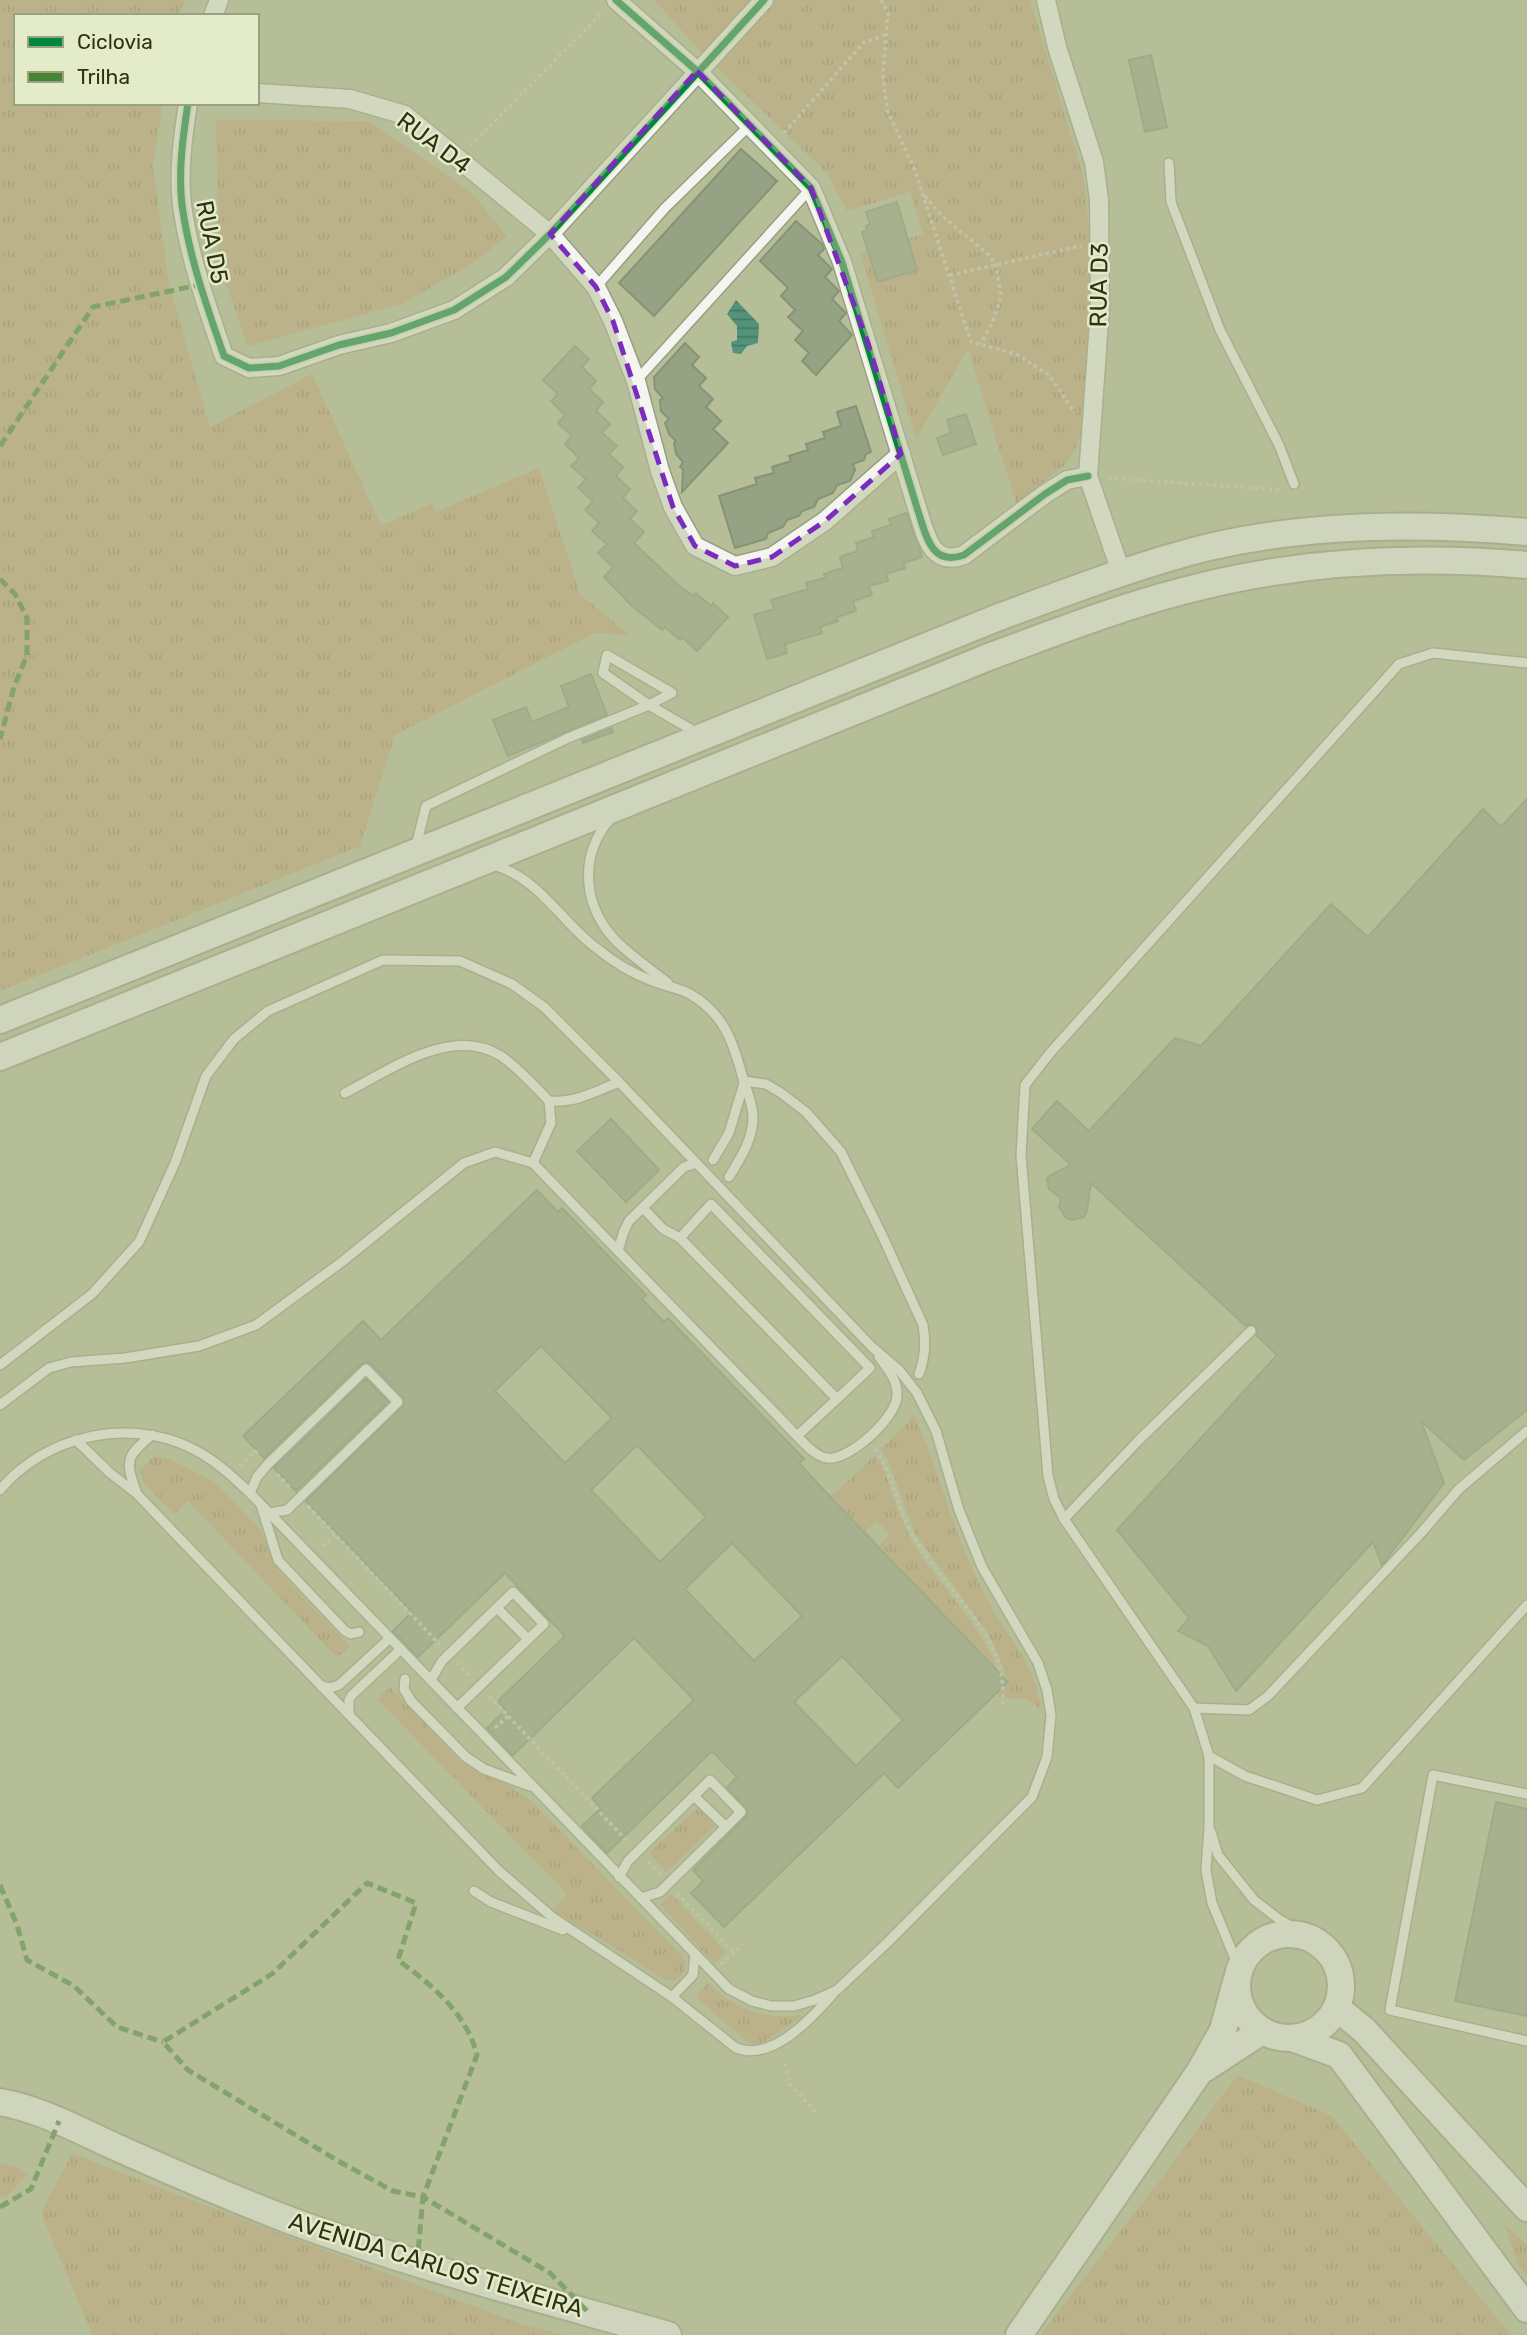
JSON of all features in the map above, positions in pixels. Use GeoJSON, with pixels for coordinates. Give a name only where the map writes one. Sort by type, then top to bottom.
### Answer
{"type":"FeatureCollection","features":[{"type":"Feature","properties":{"kind":"main road"},"geometry":{"type":"LineString","coordinates":[[0,1020],[999,617],[1121,572],[1206,548],[1266,537],[1358,527],[1448,526],[1527,532]]}},
{"type":"Feature","properties":{"kind":"main road"},"geometry":{"type":"LineString","coordinates":[[0,1056],[990,656],[1107,613],[1184,590],[1314,566],[1395,561],[1527,565]]}},
{"type":"Feature","properties":{"kind":"main road"},"geometry":{"type":"LineString","coordinates":[[1019,2335],[1200,2071],[1223,2030],[1238,1975],[1248,1952],[1263,1940],[1280,1934],[1298,1934],[1316,1941],[1328,1950],[1341,1978],[1337,2008],[1327,2023],[1312,2033],[1295,2039]]}},
{"type":"Feature","properties":{"kind":"main road"},"geometry":{"type":"LineString","coordinates":[[1238,1975],[1238,2002],[1247,2019],[1262,2031],[1278,2038],[1295,2039],[1339,2055],[1527,2309]]}},
{"type":"Feature","properties":{"kind":"main road"},"geometry":{"type":"LineString","coordinates":[[1337,2008],[1364,2030],[1527,2208]]}},
{"type":"Feature","properties":{"kind":"main road"},"geometry":{"type":"LineString","coordinates":[[1200,2071],[1262,2031]]}},
{"type":"Feature","properties":{"kind":"main road","name":"AVENIDA CARLOS TEIXEIRA"},"geometry":{"type":"LineString","coordinates":[[5,2099],[176,2174],[288,2219],[417,2264],[668,2335]]}},
{"type":"Feature","properties":{"kind":"street"},"geometry":{"type":"LineString","coordinates":[[550,234],[764,0]]}},
{"type":"Feature","properties":{"kind":"street","name":"RUA D3"},"geometry":{"type":"LineString","coordinates":[[1046,0],[1056,47],[1094,162],[1099,200],[1100,308],[1088,476],[1121,572]]}},
{"type":"Feature","properties":{"kind":"street"},"geometry":{"type":"LineString","coordinates":[[611,5],[697,71],[811,188],[842,262],[928,541],[933,549],[954,559],[971,552],[1045,494],[1067,480],[1088,476]]}},
{"type":"Feature","properties":{"kind":"street","name":"RUA D4"},"geometry":{"type":"LineString","coordinates":[[259,93],[350,99],[405,115],[550,234],[596,287],[636,381],[660,471],[673,507],[695,545],[735,566],[772,557],[825,522],[901,454]]}},
{"type":"Feature","properties":{"kind":"street","name":"RUA D5"},"geometry":{"type":"LineString","coordinates":[[188,105],[182,141],[182,205],[199,285],[223,356],[249,368],[279,366],[339,345],[391,333],[454,310],[506,277],[550,234]]}},
{"type":"Feature","properties":{"kind":"lane"},"geometry":{"type":"LineString","coordinates":[[596,287],[665,208],[751,124]]}},
{"type":"Feature","properties":{"kind":"lane"},"geometry":{"type":"LineString","coordinates":[[1170,163],[1171,202],[1220,330],[1279,445],[1294,484]]}},
{"type":"Feature","properties":{"kind":"lane"},"geometry":{"type":"LineString","coordinates":[[636,381],[811,188]]}},
{"type":"Feature","properties":{"kind":"lane"},"geometry":{"type":"LineString","coordinates":[[1238,1975],[1212,1903],[1206,1870],[1209,1756],[1194,1708],[1064,1519],[1054,1499],[1048,1476],[1021,1155],[1025,1085],[1059,1042],[1399,664],[1433,653],[1527,663]]}},
{"type":"Feature","properties":{"kind":"lane"},"geometry":{"type":"LineString","coordinates":[[414,853],[426,806],[568,738],[649,705],[672,693],[607,655],[603,673],[649,705],[703,737]]}},
{"type":"Feature","properties":{"kind":"lane"},"geometry":{"type":"LineString","coordinates":[[623,804],[601,830],[588,861],[587,883],[593,906],[607,930],[618,942],[672,986],[702,1003],[721,1023],[735,1046],[751,1101],[753,1119],[749,1139],[729,1177]]}},
{"type":"Feature","properties":{"kind":"lane"},"geometry":{"type":"LineString","coordinates":[[474,865],[491,864],[523,877],[595,947],[650,981],[672,986]]}},
{"type":"Feature","properties":{"kind":"lane"},"geometry":{"type":"LineString","coordinates":[[0,1365],[92,1294],[139,1242],[175,1163],[206,1076],[234,1040],[268,1011],[383,960],[460,961],[512,984],[544,1007],[905,1377],[936,1431],[970,1541],[1000,1601],[1038,1663],[1048,1690],[1051,1715],[1047,1757],[1032,1797],[813,2017],[793,2033],[752,2053],[736,2048],[673,1997],[552,1917],[499,1871],[136,1493],[110,1473],[76,1440]]}},
{"type":"Feature","properties":{"kind":"lane"},"geometry":{"type":"LineString","coordinates":[[345,1093],[419,1056],[446,1046],[466,1044],[502,1056],[549,1101],[578,1100],[618,1082]]}},
{"type":"Feature","properties":{"kind":"lane"},"geometry":{"type":"LineString","coordinates":[[713,1160],[729,1133],[744,1082]]}},
{"type":"Feature","properties":{"kind":"lane"},"geometry":{"type":"LineString","coordinates":[[744,1082],[766,1084],[806,1112],[829,1136],[850,1166],[923,1325],[925,1359],[919,1374]]}},
{"type":"Feature","properties":{"kind":"lane"},"geometry":{"type":"LineString","coordinates":[[533,1163],[551,1123],[549,1101]]}},
{"type":"Feature","properties":{"kind":"lane"},"geometry":{"type":"LineString","coordinates":[[0,1405],[49,1368],[71,1362],[125,1358],[199,1346],[256,1325],[343,1261],[464,1163],[495,1152],[533,1163],[797,1436],[825,1458],[845,1455],[867,1438],[895,1407],[897,1397],[893,1378],[873,1347]]}},
{"type":"Feature","properties":{"kind":"lane"},"geometry":{"type":"LineString","coordinates":[[618,1251],[624,1231],[643,1208],[684,1167],[696,1163]]}},
{"type":"Feature","properties":{"kind":"lane"},"geometry":{"type":"LineString","coordinates":[[680,1238],[711,1204],[870,1368],[797,1436]]}},
{"type":"Feature","properties":{"kind":"lane"},"geometry":{"type":"LineString","coordinates":[[643,1208],[663,1229],[680,1238],[837,1399]]}},
{"type":"Feature","properties":{"kind":"lane"},"geometry":{"type":"LineString","coordinates":[[1064,1519],[1139,1440],[1251,1331]]}},
{"type":"Feature","properties":{"kind":"lane"},"geometry":{"type":"LineString","coordinates":[[250,1493],[257,1477],[268,1464],[366,1369],[398,1402],[287,1510],[269,1513]]}},
{"type":"Feature","properties":{"kind":"lane"},"geometry":{"type":"LineString","coordinates":[[1194,1708],[1249,1710],[1268,1696],[1459,1489],[1527,1431]]}},
{"type":"Feature","properties":{"kind":"lane"},"geometry":{"type":"LineString","coordinates":[[0,1490],[33,1461],[54,1448],[101,1435],[152,1435],[189,1447],[213,1460],[260,1503],[729,1989],[772,2006],[794,2006],[837,1990]]}},
{"type":"Feature","properties":{"kind":"lane"},"geometry":{"type":"LineString","coordinates":[[136,1493],[128,1470],[129,1458],[135,1448],[152,1435]]}},
{"type":"Feature","properties":{"kind":"lane"},"geometry":{"type":"LineString","coordinates":[[260,1503],[271,1544],[283,1567],[345,1631],[351,1634],[359,1632]]}},
{"type":"Feature","properties":{"kind":"lane"},"geometry":{"type":"LineString","coordinates":[[431,1680],[443,1661],[513,1592],[544,1623],[457,1708]]}},
{"type":"Feature","properties":{"kind":"lane"},"geometry":{"type":"LineString","coordinates":[[1209,1756],[1245,1776],[1317,1800],[1362,1788],[1527,1605]]}},
{"type":"Feature","properties":{"kind":"lane"},"geometry":{"type":"LineString","coordinates":[[497,1608],[528,1639]]}},
{"type":"Feature","properties":{"kind":"lane"},"geometry":{"type":"LineString","coordinates":[[321,1686],[330,1688],[339,1685],[390,1637]]}},
{"type":"Feature","properties":{"kind":"lane"},"geometry":{"type":"LineString","coordinates":[[350,1716],[349,1700],[401,1649]]}},
{"type":"Feature","properties":{"kind":"lane"},"geometry":{"type":"LineString","coordinates":[[405,1679],[404,1689],[411,1701],[466,1757],[484,1769],[533,1787]]}},
{"type":"Feature","properties":{"kind":"lane"},"geometry":{"type":"LineString","coordinates":[[1527,1794],[1433,1775],[1390,2010],[1527,2040]]}},
{"type":"Feature","properties":{"kind":"lane"},"geometry":{"type":"LineString","coordinates":[[619,1877],[628,1861],[710,1780],[741,1812],[660,1892],[641,1898]]}},
{"type":"Feature","properties":{"kind":"lane"},"geometry":{"type":"LineString","coordinates":[[694,1796],[726,1827]]}},
{"type":"Feature","properties":{"kind":"lane"},"geometry":{"type":"LineString","coordinates":[[1209,1827],[1217,1855],[1254,1900],[1280,1920],[1316,1941]]}},
{"type":"Feature","properties":{"kind":"lane"},"geometry":{"type":"LineString","coordinates":[[474,1891],[491,1902],[584,1939]]}},
{"type":"Feature","properties":{"kind":"lane"},"geometry":{"type":"LineString","coordinates":[[673,1997],[692,1975],[695,1954]]}},
{"type":"Feature","properties":{"kind":"path"},"geometry":{"type":"LineString","coordinates":[[881,0],[888,13],[883,74],[887,110],[914,168],[971,342],[1016,354],[1049,375],[1073,412],[1091,424]]}},
{"type":"Feature","properties":{"kind":"path"},"geometry":{"type":"LineString","coordinates":[[457,159],[611,5]]}},
{"type":"Feature","properties":{"kind":"path"},"geometry":{"type":"LineString","coordinates":[[772,146],[863,43],[887,34]]}},
{"type":"Feature","properties":{"kind":"path"},"geometry":{"type":"LineString","coordinates":[[923,194],[941,215],[989,255],[996,265],[1001,297],[981,344]]}},
{"type":"Feature","properties":{"kind":"path"},"geometry":{"type":"LineString","coordinates":[[950,275],[1100,242]]}},
{"type":"Feature","properties":{"kind":"path"},"geometry":{"type":"LineString","coordinates":[[1088,476],[1289,491],[1294,484]]}},
{"type":"Feature","properties":{"kind":"path"},"geometry":{"type":"LineString","coordinates":[[867,1438],[884,1461],[905,1519],[923,1553],[976,1622],[992,1648],[1003,1682],[1003,1706]]}},
{"type":"Feature","properties":{"kind":"path"},"geometry":{"type":"LineString","coordinates":[[239,1468],[255,1451],[262,1458]]}},
{"type":"Feature","properties":{"kind":"path"},"geometry":{"type":"LineString","coordinates":[[275,1472],[293,1491]]}},
{"type":"Feature","properties":{"kind":"path"},"geometry":{"type":"LineString","coordinates":[[306,1505],[443,1647]]}},
{"type":"Feature","properties":{"kind":"path"},"geometry":{"type":"LineString","coordinates":[[318,1550],[335,1534]]}},
{"type":"Feature","properties":{"kind":"path"},"geometry":{"type":"LineString","coordinates":[[456,1661],[474,1680]]}},
{"type":"Feature","properties":{"kind":"path"},"geometry":{"type":"LineString","coordinates":[[487,1694],[631,1844]]}},
{"type":"Feature","properties":{"kind":"path"},"geometry":{"type":"LineString","coordinates":[[491,1732],[508,1716]]}},
{"type":"Feature","properties":{"kind":"path"},"geometry":{"type":"LineString","coordinates":[[644,1858],[662,1877]]}},
{"type":"Feature","properties":{"kind":"path"},"geometry":{"type":"LineString","coordinates":[[676,1891],[734,1953]]}},
{"type":"Feature","properties":{"kind":"path"},"geometry":{"type":"LineString","coordinates":[[719,1966],[743,1945]]}},
{"type":"Feature","properties":{"kind":"path"},"geometry":{"type":"LineString","coordinates":[[784,2065],[790,2084],[816,2113]]}},
{"type":"Feature","properties":{"kind":"highlighted area"},"geometry":{"type":"Polygon","coordinates":[[[697,71],[811,188],[868,343],[901,454],[825,521],[772,557],[735,566],[695,546],[673,507],[613,321],[596,287],[550,234],[697,71]]]}},
{"type":"Feature","properties":{"kind":"green space"},"geometry":{"type":"Polygon","coordinates":[[[0,0],[186,0],[178,14],[14,14],[14,105],[163,105],[153,165],[169,284],[210,427],[312,374],[381,526],[432,503],[435,512],[539,468],[580,594],[629,635],[595,633],[395,735],[360,846],[0,991],[0,0]]]}},
{"type":"Feature","properties":{"kind":"green space"},"geometry":{"type":"Polygon","coordinates":[[[654,0],[1030,0],[1083,175],[1090,236],[1090,335],[1082,430],[1075,450],[1065,465],[1016,503],[968,349],[916,439],[860,253],[923,234],[910,192],[847,211],[827,173],[701,52],[654,0]]]}},
{"type":"Feature","properties":{"kind":"green space"},"geometry":{"type":"Polygon","coordinates":[[[216,120],[368,121],[470,191],[507,236],[472,264],[402,304],[248,346],[219,265],[216,120]]]}},
{"type":"Feature","properties":{"kind":"green space"},"geometry":{"type":"Polygon","coordinates":[[[913,1414],[968,1559],[991,1606],[1035,1682],[1041,1707],[1039,1708],[1025,1699],[996,1697],[1009,1682],[990,1636],[916,1535],[887,1458],[881,1449],[913,1414]]]}},
{"type":"Feature","properties":{"kind":"green space"},"geometry":{"type":"Polygon","coordinates":[[[875,1455],[884,1470],[915,1547],[976,1629],[993,1659],[996,1670],[879,1545],[890,1534],[877,1521],[865,1531],[832,1496],[875,1455]]]}},
{"type":"Feature","properties":{"kind":"green space"},"geometry":{"type":"Polygon","coordinates":[[[154,1456],[170,1459],[214,1482],[260,1529],[279,1572],[350,1646],[337,1658],[188,1501],[174,1514],[145,1484],[139,1471],[154,1456]]]}},
{"type":"Feature","properties":{"kind":"green space"},"geometry":{"type":"Polygon","coordinates":[[[390,1687],[461,1762],[512,1787],[532,1802],[683,1957],[685,1968],[682,1976],[674,1980],[663,1979],[552,1911],[567,1894],[377,1699],[390,1687]]]}},
{"type":"Feature","properties":{"kind":"green space"},"geometry":{"type":"Polygon","coordinates":[[[698,1807],[715,1826],[666,1872],[649,1853],[698,1807]]]}},
{"type":"Feature","properties":{"kind":"green space"},"geometry":{"type":"Polygon","coordinates":[[[671,1894],[726,1952],[714,1963],[660,1905],[671,1894]]]}},
{"type":"Feature","properties":{"kind":"green space"},"geometry":{"type":"Polygon","coordinates":[[[708,1983],[728,2000],[750,2011],[801,2017],[764,2042],[754,2045],[696,1997],[708,1983]]]}},
{"type":"Feature","properties":{"kind":"green space"},"geometry":{"type":"Polygon","coordinates":[[[1237,2075],[1332,2116],[1511,2335],[1040,2335],[1164,2175],[1237,2075]]]}},
{"type":"Feature","properties":{"kind":"green space"},"geometry":{"type":"Polygon","coordinates":[[[72,2153],[524,2325],[565,2335],[92,2335],[41,2213],[72,2153]]]}},
{"type":"Feature","properties":{"kind":"green space"},"geometry":{"type":"Polygon","coordinates":[[[0,2163],[16,2167],[28,2174],[7,2196],[0,2198],[0,2163]]]}},
{"type":"Feature","properties":{"kind":"green space"},"geometry":{"type":"Polygon","coordinates":[[[1505,2225],[1527,2245],[1527,2275],[1518,2265],[1505,2225]]]}},
{"type":"Feature","properties":{"kind":"shaded area"},"geometry":{"type":"Polygon","coordinates":[[[736,300],[759,324],[758,343],[747,346],[741,354],[733,353],[731,342],[737,340],[737,326],[727,314],[736,300]]]}},
{"type":"Feature","properties":{"kind":"building"},"geometry":{"type":"Polygon","coordinates":[[[1151,55],[1167,127],[1145,132],[1129,60],[1151,55]]]}},
{"type":"Feature","properties":{"kind":"building"},"geometry":{"type":"Polygon","coordinates":[[[741,149],[777,181],[654,316],[619,283],[741,149]]]}},
{"type":"Feature","properties":{"kind":"building"},"geometry":{"type":"Polygon","coordinates":[[[897,202],[917,270],[878,282],[862,232],[867,230],[866,226],[870,224],[866,212],[897,202]]]}},
{"type":"Feature","properties":{"kind":"building"},"geometry":{"type":"Polygon","coordinates":[[[796,221],[822,244],[824,249],[818,255],[832,269],[825,277],[839,291],[832,299],[846,313],[839,321],[852,335],[816,375],[802,361],[809,353],[795,340],[803,331],[788,317],[795,310],[781,296],[788,288],[760,261],[796,221]]]}},
{"type":"Feature","properties":{"kind":"building"},"geometry":{"type":"Polygon","coordinates":[[[685,343],[699,357],[692,365],[706,378],[699,386],[713,399],[706,407],[721,421],[713,429],[728,443],[682,492],[683,469],[680,467],[683,462],[676,454],[676,441],[669,434],[665,423],[669,419],[661,411],[660,400],[663,398],[655,389],[654,377],[685,343]]]}},
{"type":"Feature","properties":{"kind":"building"},"geometry":{"type":"Polygon","coordinates":[[[575,346],[589,359],[582,367],[596,381],[589,389],[603,402],[596,411],[610,424],[602,433],[617,446],[609,454],[623,467],[616,476],[630,489],[623,498],[637,511],[630,519],[644,532],[634,543],[677,584],[693,596],[696,593],[711,606],[713,603],[728,617],[697,651],[682,637],[680,640],[665,627],[662,630],[631,605],[604,577],[613,567],[598,553],[607,544],[592,531],[599,523],[585,510],[593,501],[578,488],[586,479],[571,466],[579,458],[565,444],[572,436],[558,423],[565,415],[551,401],[558,394],[543,380],[575,346]]]}},
{"type":"Feature","properties":{"kind":"building"},"geometry":{"type":"Polygon","coordinates":[[[856,406],[871,452],[866,454],[864,460],[853,464],[855,470],[850,481],[837,485],[833,493],[818,499],[814,507],[802,511],[799,516],[787,520],[783,527],[768,533],[766,539],[735,548],[719,496],[757,484],[755,478],[774,473],[772,467],[791,461],[789,456],[808,450],[806,444],[825,438],[823,432],[841,426],[837,412],[856,406]]]}},
{"type":"Feature","properties":{"kind":"building"},"geometry":{"type":"Polygon","coordinates":[[[966,414],[976,444],[943,455],[937,438],[951,433],[947,420],[966,414]]]}},
{"type":"Feature","properties":{"kind":"building"},"geometry":{"type":"Polygon","coordinates":[[[907,513],[922,557],[903,563],[905,568],[886,574],[888,581],[869,586],[872,595],[853,601],[856,611],[837,617],[838,621],[820,627],[822,633],[785,644],[787,653],[767,659],[754,615],[774,609],[771,600],[808,589],[806,583],[825,578],[824,574],[843,568],[840,557],[858,551],[856,543],[874,537],[872,531],[891,525],[889,519],[907,513]]]}},
{"type":"Feature","properties":{"kind":"building"},"geometry":{"type":"Polygon","coordinates":[[[591,674],[607,715],[508,756],[493,720],[526,707],[532,722],[569,707],[561,686],[591,674]]]}},
{"type":"Feature","properties":{"kind":"building"},"geometry":{"type":"Polygon","coordinates":[[[612,728],[613,732],[583,743],[582,740],[612,728]]]}},
{"type":"Feature","properties":{"kind":"building"},"geometry":{"type":"Polygon","coordinates":[[[1527,799],[1527,1410],[1464,1460],[1421,1421],[1444,1483],[1382,1565],[1373,1542],[1236,1691],[1208,1646],[1178,1631],[1189,1618],[1117,1530],[1277,1355],[1256,1335],[1258,1330],[1255,1326],[1246,1326],[1091,1183],[1084,1217],[1072,1220],[1066,1218],[1059,1207],[1061,1198],[1049,1189],[1047,1179],[1071,1165],[1032,1129],[1057,1101],[1089,1131],[1175,1038],[1201,1046],[1331,904],[1368,937],[1483,809],[1501,827],[1527,799]]]}},
{"type":"Feature","properties":{"kind":"building"},"geometry":{"type":"Polygon","coordinates":[[[611,1119],[659,1170],[626,1202],[577,1151],[611,1119]]]}},
{"type":"Feature","properties":{"kind":"building"},"geometry":{"type":"Polygon","coordinates":[[[537,1190],[558,1212],[562,1208],[646,1295],[642,1299],[664,1322],[668,1318],[804,1459],[799,1463],[1008,1682],[898,1788],[884,1773],[724,1927],[691,1893],[703,1881],[693,1870],[746,1817],[748,1811],[727,1787],[737,1777],[712,1751],[607,1853],[582,1826],[601,1808],[592,1798],[694,1700],[634,1638],[513,1755],[487,1728],[506,1710],[498,1701],[565,1636],[505,1573],[418,1657],[393,1631],[412,1612],[306,1501],[404,1405],[403,1397],[371,1364],[361,1364],[264,1458],[243,1436],[363,1321],[381,1340],[537,1190]],[[541,1346],[495,1391],[565,1463],[612,1418],[541,1346]],[[637,1445],[591,1490],[660,1562],[706,1517],[637,1445]],[[732,1543],[685,1589],[754,1661],[802,1616],[732,1543]],[[842,1656],[794,1702],[856,1766],[903,1720],[842,1656]]]}},
{"type":"Feature","properties":{"kind":"building"},"geometry":{"type":"Polygon","coordinates":[[[366,1379],[388,1402],[296,1491],[274,1468],[366,1379]]]}},
{"type":"Feature","properties":{"kind":"building"},"geometry":{"type":"Polygon","coordinates":[[[1496,1802],[1527,1809],[1527,2016],[1455,2001],[1496,1802]]]}},
{"type":"Feature","properties":{"kind":"marked path"},"geometry":{"type":"LineString","coordinates":[[0,446],[93,307],[199,285]]}},
{"type":"Feature","properties":{"kind":"marked path"},"geometry":{"type":"LineString","coordinates":[[0,579],[15,594],[27,618],[27,655],[14,687],[0,739]]}},
{"type":"Feature","properties":{"kind":"marked path"},"geometry":{"type":"LineString","coordinates":[[417,2264],[423,2197],[393,2191],[340,2162],[188,2070],[163,2042],[272,1974],[367,1883],[416,1903],[398,1960],[435,1990],[457,2014],[477,2055],[423,2197],[550,2273],[589,2313]]}},
{"type":"Feature","properties":{"kind":"marked path"},"geometry":{"type":"LineString","coordinates":[[0,1885],[17,1925],[27,1960],[74,1986],[117,2027],[163,2042]]}},
{"type":"Feature","properties":{"kind":"marked path"},"geometry":{"type":"LineString","coordinates":[[0,2207],[31,2189],[59,2121]]}},
{"type":"Feature","properties":{"kind":"cycle path"},"geometry":{"type":"LineString","coordinates":[[616,0],[697,71],[811,188],[842,262],[924,530],[937,553],[953,558],[964,555],[1045,494],[1067,480],[1088,476]]}},
{"type":"Feature","properties":{"kind":"cycle path"},"geometry":{"type":"LineString","coordinates":[[188,105],[181,167],[182,205],[194,263],[224,356],[249,368],[279,366],[339,345],[391,333],[454,310],[506,277],[550,234],[764,0]]}}]}
